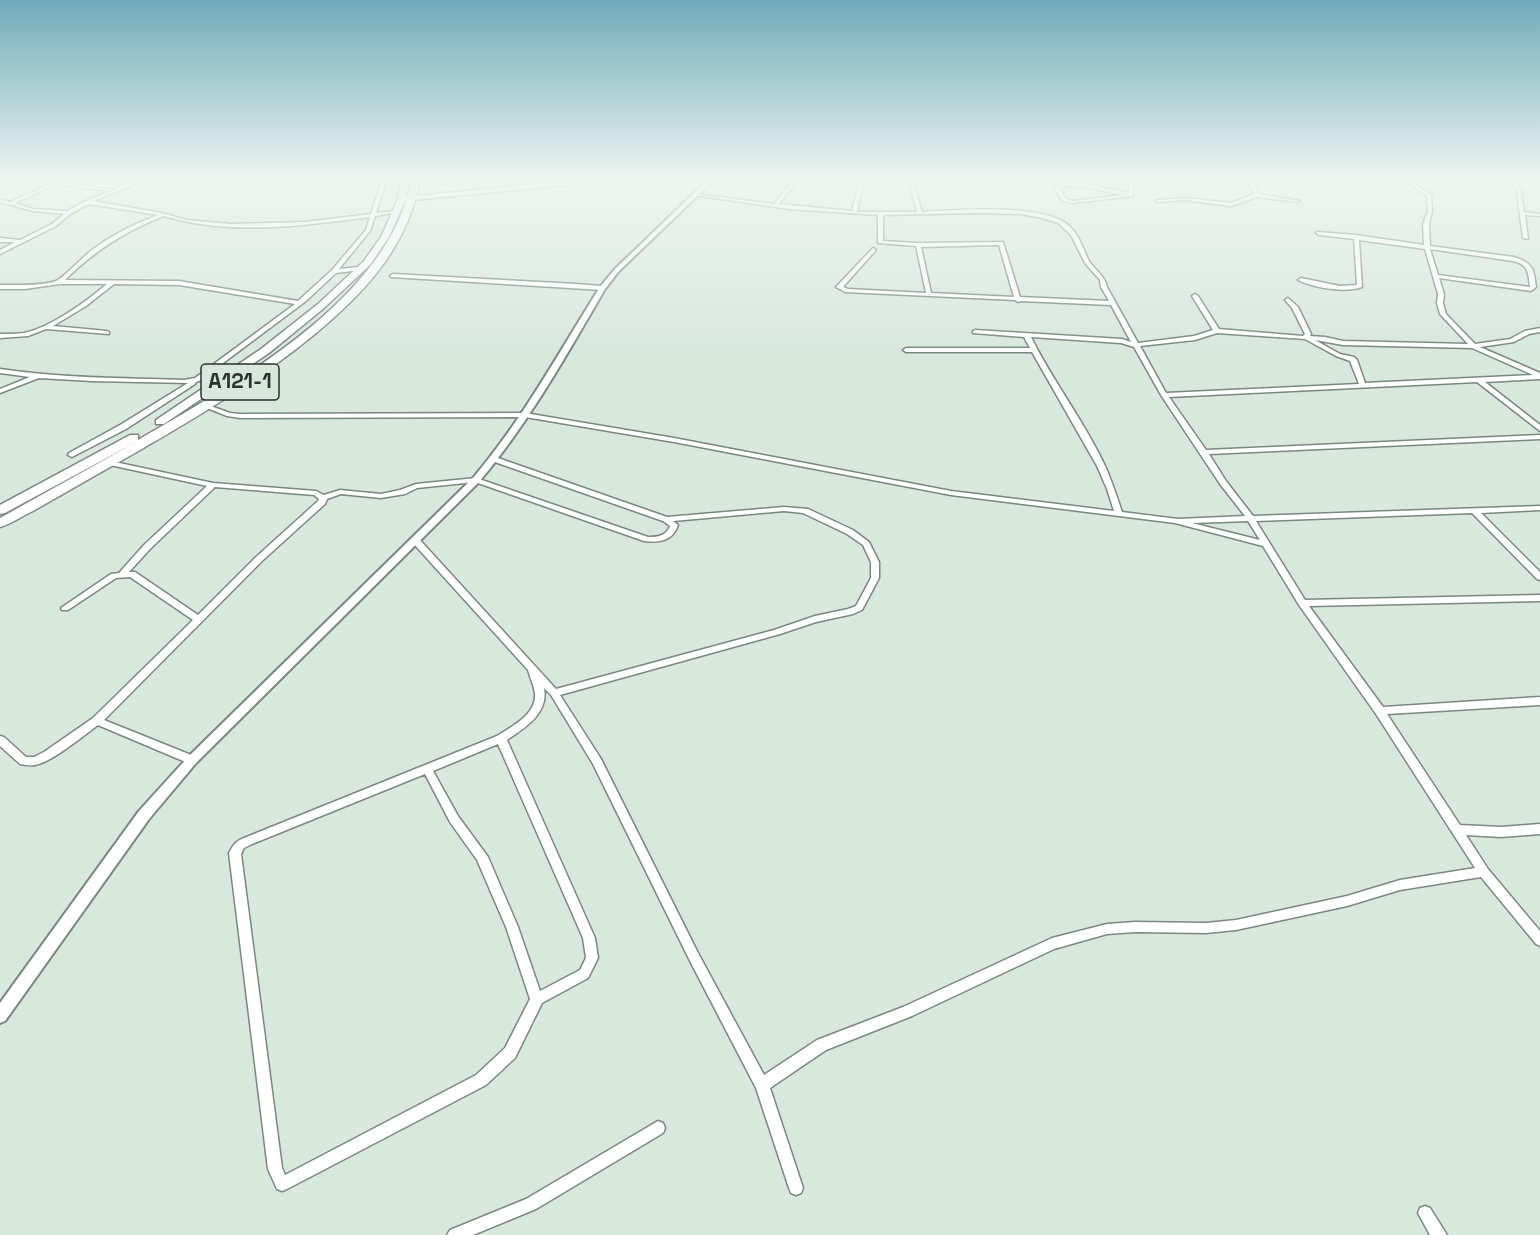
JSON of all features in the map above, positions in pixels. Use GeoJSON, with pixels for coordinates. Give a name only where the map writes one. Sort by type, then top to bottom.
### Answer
{"type":"FeatureCollection","features":[{"type":"Feature","properties":{"kind":"highway","name":"A121-1"},"geometry":{"type":"LineString","coordinates":[[0,510],[143,433],[265,351],[321,306],[367,263],[386,236]]}},
{"type":"Feature","properties":{"kind":"highway","name":"A121-1"},"geometry":{"type":"LineString","coordinates":[[0,523],[110,463],[205,406],[284,351],[337,307],[380,263],[397,236]]}},
{"type":"Feature","properties":{"kind":"street"},"geometry":{"type":"LineString","coordinates":[[0,252],[33,236]]}},
{"type":"Feature","properties":{"kind":"street"},"geometry":{"type":"LineString","coordinates":[[60,282],[79,262],[114,236]]}},
{"type":"Feature","properties":{"kind":"street"},"geometry":{"type":"LineString","coordinates":[[72,455],[123,427],[197,380],[298,303],[334,271],[363,236]]}},
{"type":"Feature","properties":{"kind":"street"},"geometry":{"type":"LineString","coordinates":[[0,1016],[144,816],[192,760],[416,541],[495,459],[525,415],[602,288],[654,236]]}},
{"type":"Feature","properties":{"kind":"street"},"geometry":{"type":"LineString","coordinates":[[880,236],[880,242],[918,245],[1001,243],[1018,300]]}},
{"type":"Feature","properties":{"kind":"street"},"geometry":{"type":"LineString","coordinates":[[1073,236],[1089,265],[1103,280],[1104,287],[1164,395],[1222,482],[1251,519],[1264,544],[1302,603],[1380,711],[1484,872],[1540,940]]}},
{"type":"Feature","properties":{"kind":"street"},"geometry":{"type":"LineString","coordinates":[[1343,236],[1514,259],[1524,262],[1532,270],[1540,271]]}},
{"type":"Feature","properties":{"kind":"street"},"geometry":{"type":"LineString","coordinates":[[1426,236],[1426,247],[1441,294],[1440,303],[1443,314],[1473,346],[1540,377]]}},
{"type":"Feature","properties":{"kind":"street"},"geometry":{"type":"LineString","coordinates":[[1301,280],[1355,289],[1360,286],[1356,237]]}},
{"type":"Feature","properties":{"kind":"street"},"geometry":{"type":"LineString","coordinates":[[0,240],[21,242]]}},
{"type":"Feature","properties":{"kind":"street"},"geometry":{"type":"LineString","coordinates":[[918,245],[929,295]]}},
{"type":"Feature","properties":{"kind":"street"},"geometry":{"type":"LineString","coordinates":[[873,250],[839,287],[847,291],[1114,303]]}},
{"type":"Feature","properties":{"kind":"street"},"geometry":{"type":"LineString","coordinates":[[334,271],[358,269]]}},
{"type":"Feature","properties":{"kind":"street"},"geometry":{"type":"LineString","coordinates":[[1436,276],[1531,289],[1532,270]]}},
{"type":"Feature","properties":{"kind":"street"},"geometry":{"type":"LineString","coordinates":[[393,276],[602,288]]}},
{"type":"Feature","properties":{"kind":"street"},"geometry":{"type":"LineString","coordinates":[[0,287],[25,287],[60,282],[179,283],[298,303]]}},
{"type":"Feature","properties":{"kind":"street"},"geometry":{"type":"LineString","coordinates":[[0,336],[25,335],[46,327],[102,292],[112,282]]}},
{"type":"Feature","properties":{"kind":"street"},"geometry":{"type":"LineString","coordinates":[[1195,296],[1217,331]]}},
{"type":"Feature","properties":{"kind":"street"},"geometry":{"type":"LineString","coordinates":[[1288,300],[1301,317],[1308,334],[1305,337]]}},
{"type":"Feature","properties":{"kind":"street"},"geometry":{"type":"LineString","coordinates":[[46,327],[106,333]]}},
{"type":"Feature","properties":{"kind":"street"},"geometry":{"type":"LineString","coordinates":[[975,332],[1122,341],[1135,345],[1195,338],[1217,331],[1429,347],[1473,346],[1512,340],[1527,332],[1540,330]]}},
{"type":"Feature","properties":{"kind":"street"},"geometry":{"type":"LineString","coordinates":[[1027,336],[1093,452],[1114,494],[1118,512]]}},
{"type":"Feature","properties":{"kind":"street"},"geometry":{"type":"LineString","coordinates":[[1305,337],[1338,355],[1354,360]]}},
{"type":"Feature","properties":{"kind":"street"},"geometry":{"type":"LineString","coordinates":[[1336,341],[1354,360],[1363,386]]}},
{"type":"Feature","properties":{"kind":"street"},"geometry":{"type":"LineString","coordinates":[[906,350],[1033,350]]}},
{"type":"Feature","properties":{"kind":"street"},"geometry":{"type":"LineString","coordinates":[[0,371],[36,377],[184,382],[197,380]]}},
{"type":"Feature","properties":{"kind":"street"},"geometry":{"type":"LineString","coordinates":[[0,391],[36,377]]}},
{"type":"Feature","properties":{"kind":"street"},"geometry":{"type":"LineString","coordinates":[[1164,395],[1540,377]]}},
{"type":"Feature","properties":{"kind":"street"},"geometry":{"type":"LineString","coordinates":[[1479,380],[1540,429]]}},
{"type":"Feature","properties":{"kind":"street"},"geometry":{"type":"LineString","coordinates":[[205,406],[240,416],[525,415],[674,440],[951,493],[1118,512],[1175,521],[1264,544]]}},
{"type":"Feature","properties":{"kind":"street"},"geometry":{"type":"LineString","coordinates":[[1204,452],[1540,437]]}},
{"type":"Feature","properties":{"kind":"street"},"geometry":{"type":"LineString","coordinates":[[0,740],[24,762],[35,760],[48,755],[97,721],[259,559],[322,502],[323,498],[340,492],[381,496],[402,492],[416,486],[476,480],[646,538],[657,540],[673,531],[674,525],[666,519],[495,459]]}},
{"type":"Feature","properties":{"kind":"street"},"geometry":{"type":"LineString","coordinates":[[110,463],[213,485],[316,493],[323,498]]}},
{"type":"Feature","properties":{"kind":"street"},"geometry":{"type":"LineString","coordinates":[[122,574],[147,547],[213,485]]}},
{"type":"Feature","properties":{"kind":"street"},"geometry":{"type":"LineString","coordinates":[[1175,521],[1540,508]]}},
{"type":"Feature","properties":{"kind":"street"},"geometry":{"type":"LineString","coordinates":[[554,693],[766,636],[815,619],[850,612],[859,608],[875,578],[875,562],[866,544],[850,532],[805,511],[775,509],[666,519]]}},
{"type":"Feature","properties":{"kind":"street"},"geometry":{"type":"LineString","coordinates":[[1475,512],[1540,577]]}},
{"type":"Feature","properties":{"kind":"street"},"geometry":{"type":"LineString","coordinates":[[416,541],[554,693],[597,762],[694,957],[762,1085],[796,1188]]}},
{"type":"Feature","properties":{"kind":"street"},"geometry":{"type":"LineString","coordinates":[[65,608],[114,576],[132,574],[198,619]]}},
{"type":"Feature","properties":{"kind":"street"},"geometry":{"type":"LineString","coordinates":[[1302,603],[1540,598]]}},
{"type":"Feature","properties":{"kind":"street"},"geometry":{"type":"LineString","coordinates":[[501,739],[590,938],[592,958],[584,974],[537,999],[510,1053],[482,1080],[282,1184],[275,1169],[235,853],[240,845],[248,841],[501,739],[532,714],[538,705],[540,696],[531,666]]}},
{"type":"Feature","properties":{"kind":"street"},"geometry":{"type":"LineString","coordinates":[[1380,711],[1540,701]]}},
{"type":"Feature","properties":{"kind":"street"},"geometry":{"type":"LineString","coordinates":[[97,721],[192,760]]}},
{"type":"Feature","properties":{"kind":"street"},"geometry":{"type":"LineString","coordinates":[[427,769],[454,819],[482,857],[512,927],[537,999]]}},
{"type":"Feature","properties":{"kind":"street"},"geometry":{"type":"LineString","coordinates":[[1458,830],[1501,832],[1540,829]]}},
{"type":"Feature","properties":{"kind":"street"},"geometry":{"type":"LineString","coordinates":[[762,1085],[822,1045],[907,1012],[1052,944],[1107,929],[1206,928],[1236,925],[1347,902],[1400,885],[1484,872]]}},
{"type":"Feature","properties":{"kind":"street"},"geometry":{"type":"LineString","coordinates":[[455,1235],[531,1204],[658,1128]]}},
{"type":"Feature","properties":{"kind":"street"},"geometry":{"type":"LineString","coordinates":[[1425,1213],[1439,1235]]}}]}
